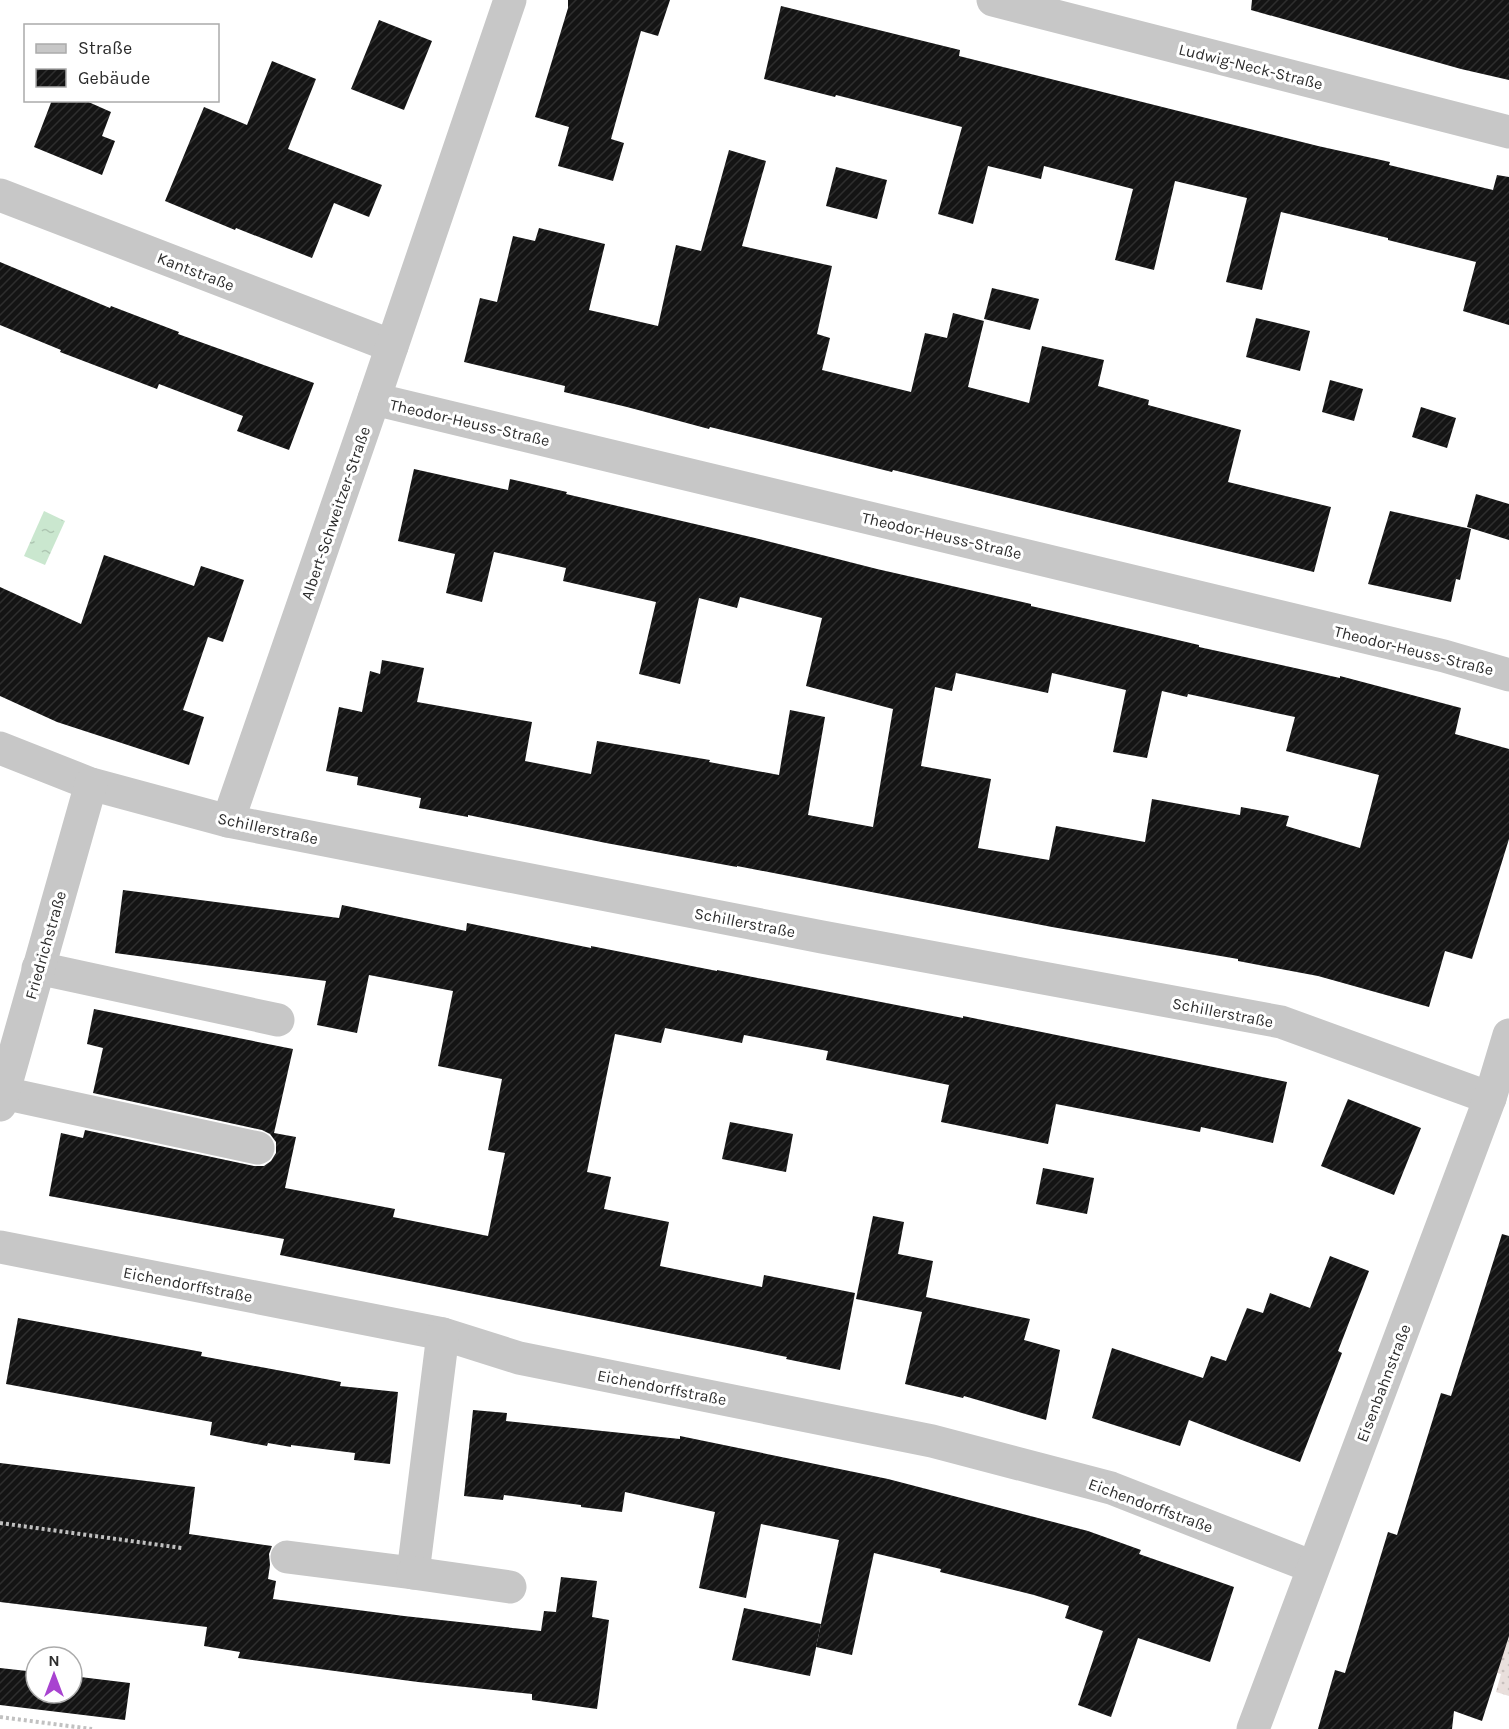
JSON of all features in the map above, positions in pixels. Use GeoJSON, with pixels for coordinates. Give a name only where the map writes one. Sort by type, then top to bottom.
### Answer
{"type":"FeatureCollection","features":[{"type":"Feature","properties":{"kind":"street","name":"Albert-Schweitzer-Straße"},"geometry":{"type":"LineString","coordinates":[[228,821],[510,0]]}},
{"type":"Feature","properties":{"kind":"street","name":"Ludwig-Neck-Straße"},"geometry":{"type":"LineString","coordinates":[[993,0],[1509,132]]}},
{"type":"Feature","properties":{"kind":"street","name":"Kantstraße"},"geometry":{"type":"LineString","coordinates":[[0,195],[392,346]]}},
{"type":"Feature","properties":{"kind":"street","name":"Theodor-Heuss-Straße"},"geometry":{"type":"LineString","coordinates":[[374,399],[1421,650],[1509,675]]}},
{"type":"Feature","properties":{"kind":"street","name":"Schillerstraße"},"geometry":{"type":"LineString","coordinates":[[0,748],[91,784],[228,821],[834,939],[1281,1022],[1490,1098]]}},
{"type":"Feature","properties":{"kind":"street","name":"Friedrichstraße"},"geometry":{"type":"LineString","coordinates":[[2,1099],[91,784]]}},
{"type":"Feature","properties":{"kind":"street"},"geometry":{"type":"LineString","coordinates":[[38,968],[278,1020]]}},
{"type":"Feature","properties":{"kind":"street","name":"Eisenbahnstraße"},"geometry":{"type":"LineString","coordinates":[[1253,1729],[1490,1098],[1509,1035]]}},
{"type":"Feature","properties":{"kind":"street"},"geometry":{"type":"LineString","coordinates":[[2,1099],[258,1148]]}},
{"type":"Feature","properties":{"kind":"street","name":"Eichendorffstraße"},"geometry":{"type":"LineString","coordinates":[[0,1247],[443,1334],[519,1358],[932,1441],[1111,1488],[1313,1567]]}},
{"type":"Feature","properties":{"kind":"street"},"geometry":{"type":"LineString","coordinates":[[413,1573],[443,1334]]}},
{"type":"Feature","properties":{"kind":"street"},"geometry":{"type":"LineString","coordinates":[[287,1557],[510,1587]]}},
{"type":"Feature","properties":{"kind":"path"},"geometry":{"type":"LineString","coordinates":[[0,1523],[182,1548]]}},
{"type":"Feature","properties":{"kind":"path"},"geometry":{"type":"LineString","coordinates":[[0,1717],[92,1729]]}},
{"type":"Feature","properties":{"kind":"shaded area"},"geometry":{"type":"Polygon","coordinates":[[[1509,1634],[1509,1696],[1496,1692],[1501,1674],[1442,1658],[1509,1634]]]}},
{"type":"Feature","properties":{"kind":"water"},"geometry":{"type":"Polygon","coordinates":[[[44,511],[65,521],[45,565],[24,556],[44,511]]]}},
{"type":"Feature","properties":{"kind":"building"},"geometry":{"type":"Polygon","coordinates":[[[568,0],[670,0],[658,36],[641,31],[611,139],[624,143],[613,181],[558,166],[569,127],[535,117],[568,8],[568,0]]]}},
{"type":"Feature","properties":{"kind":"building"},"geometry":{"type":"Polygon","coordinates":[[[1252,0],[1509,0],[1509,80],[1461,69],[1251,10],[1252,0]]]}},
{"type":"Feature","properties":{"kind":"building"},"geometry":{"type":"Polygon","coordinates":[[[781,6],[960,50],[959,56],[1390,162],[1389,165],[1493,190],[1497,175],[1509,177],[1509,325],[1463,311],[1476,262],[1281,212],[1262,290],[1226,282],[1247,198],[1175,181],[1154,270],[1115,260],[1133,189],[1044,166],[1041,179],[988,166],[973,224],[938,214],[962,127],[764,79],[781,6]]]}},
{"type":"Feature","properties":{"kind":"building"},"geometry":{"type":"Polygon","coordinates":[[[379,20],[432,41],[404,110],[351,89],[379,20]]]}},
{"type":"Feature","properties":{"kind":"building"},"geometry":{"type":"Polygon","coordinates":[[[272,61],[316,79],[288,149],[382,185],[369,217],[334,203],[312,258],[165,201],[204,107],[247,125],[272,61]]]}},
{"type":"Feature","properties":{"kind":"building"},"geometry":{"type":"Polygon","coordinates":[[[51,102],[88,102],[111,112],[102,136],[115,141],[102,175],[34,147],[51,102]]]}},
{"type":"Feature","properties":{"kind":"building"},"geometry":{"type":"Polygon","coordinates":[[[729,150],[766,161],[742,246],[832,266],[817,334],[830,338],[822,370],[911,392],[925,333],[947,338],[953,313],[984,321],[968,387],[1029,403],[1042,346],[1104,360],[1098,386],[1149,400],[1148,405],[1241,430],[1228,482],[1331,507],[1314,572],[893,470],[892,472],[710,427],[709,429],[564,392],[565,386],[464,362],[480,298],[497,302],[513,236],[535,241],[539,228],[605,244],[589,310],[658,326],[676,245],[701,251],[729,150]]]}},
{"type":"Feature","properties":{"kind":"building"},"geometry":{"type":"Polygon","coordinates":[[[836,167],[887,180],[877,219],[826,206],[836,167]]]}},
{"type":"Feature","properties":{"kind":"building"},"geometry":{"type":"Polygon","coordinates":[[[0,262],[110,308],[111,306],[179,332],[178,334],[314,383],[289,450],[237,431],[243,416],[159,384],[157,389],[60,352],[61,350],[0,325],[0,262]]]}},
{"type":"Feature","properties":{"kind":"building"},"geometry":{"type":"Polygon","coordinates":[[[992,288],[1039,299],[1030,330],[984,319],[992,288]]]}},
{"type":"Feature","properties":{"kind":"building"},"geometry":{"type":"Polygon","coordinates":[[[1256,318],[1310,331],[1300,371],[1246,357],[1256,318]]]}},
{"type":"Feature","properties":{"kind":"building"},"geometry":{"type":"Polygon","coordinates":[[[1330,380],[1363,389],[1354,421],[1322,412],[1330,380]]]}},
{"type":"Feature","properties":{"kind":"building"},"geometry":{"type":"Polygon","coordinates":[[[1421,407],[1456,418],[1447,448],[1412,437],[1421,407]]]}},
{"type":"Feature","properties":{"kind":"building"},"geometry":{"type":"Polygon","coordinates":[[[414,469],[508,490],[510,479],[877,569],[1031,604],[1031,606],[1199,645],[1199,647],[1340,678],[1340,676],[1461,708],[1455,734],[1509,749],[1509,839],[1472,959],[1445,951],[1429,1007],[1318,976],[1238,961],[1238,959],[1052,927],[468,815],[468,817],[419,808],[421,798],[357,785],[358,777],[326,771],[339,707],[362,712],[370,671],[380,674],[382,660],[424,668],[417,702],[532,722],[525,761],[591,774],[597,741],[710,760],[709,762],[779,775],[790,710],[825,717],[808,815],[873,827],[893,709],[806,686],[822,618],[740,597],[737,608],[699,598],[680,684],[639,674],[656,602],[563,581],[566,568],[494,552],[482,602],[446,593],[455,554],[398,541],[414,469]],[[956,673],[952,691],[935,687],[921,766],[991,779],[978,848],[1049,860],[1056,826],[1145,842],[1152,799],[1240,815],[1241,807],[1289,816],[1286,826],[1360,848],[1379,775],[1286,751],[1295,717],[1188,694],[1187,697],[1162,691],[1147,758],[1113,752],[1126,690],[1052,673],[1048,693],[956,673]]]}},
{"type":"Feature","properties":{"kind":"building"},"geometry":{"type":"Polygon","coordinates":[[[1476,494],[1509,504],[1509,540],[1467,527],[1476,494]]]}},
{"type":"Feature","properties":{"kind":"building"},"geometry":{"type":"Polygon","coordinates":[[[1390,511],[1471,529],[1460,580],[1456,579],[1451,602],[1368,584],[1390,511]]]}},
{"type":"Feature","properties":{"kind":"building"},"geometry":{"type":"Polygon","coordinates":[[[104,555],[194,586],[201,566],[244,580],[223,642],[208,637],[183,710],[204,717],[189,765],[57,722],[0,696],[0,587],[81,624],[104,555]]]}},
{"type":"Feature","properties":{"kind":"building"},"geometry":{"type":"Polygon","coordinates":[[[123,890],[339,918],[342,905],[466,931],[467,923],[963,1018],[963,1016],[1287,1082],[1273,1143],[1201,1127],[1200,1132],[1056,1104],[1048,1144],[941,1122],[949,1085],[826,1060],[828,1051],[744,1035],[742,1043],[665,1028],[661,1043],[615,1034],[587,1172],[611,1177],[604,1209],[669,1222],[660,1266],[762,1287],[764,1275],[855,1293],[840,1370],[786,1359],[787,1357],[280,1255],[284,1239],[49,1196],[61,1133],[83,1138],[85,1130],[254,1166],[264,1166],[276,1153],[276,1142],[270,1134],[262,1130],[93,1093],[103,1048],[87,1044],[94,1009],[293,1049],[274,1133],[296,1137],[285,1188],[395,1209],[393,1217],[488,1236],[505,1153],[488,1150],[502,1079],[438,1066],[453,991],[369,975],[357,1033],[317,1025],[326,981],[115,953],[123,890]]]}},
{"type":"Feature","properties":{"kind":"building"},"geometry":{"type":"Polygon","coordinates":[[[1348,1099],[1421,1128],[1394,1195],[1321,1166],[1348,1099]]]}},
{"type":"Feature","properties":{"kind":"building"},"geometry":{"type":"Polygon","coordinates":[[[730,1122],[793,1134],[786,1172],[722,1159],[730,1122]]]}},
{"type":"Feature","properties":{"kind":"building"},"geometry":{"type":"Polygon","coordinates":[[[1043,1168],[1094,1178],[1087,1214],[1036,1204],[1043,1168]]]}},
{"type":"Feature","properties":{"kind":"building"},"geometry":{"type":"Polygon","coordinates":[[[873,1216],[904,1222],[898,1254],[933,1261],[926,1297],[1030,1319],[1024,1340],[1060,1350],[1046,1420],[964,1396],[963,1398],[905,1384],[922,1312],[856,1299],[873,1216]]]}},
{"type":"Feature","properties":{"kind":"building"},"geometry":{"type":"Polygon","coordinates":[[[1502,1234],[1509,1236],[1509,1636],[1482,1721],[1454,1711],[1452,1729],[1318,1729],[1335,1670],[1345,1673],[1388,1532],[1397,1535],[1441,1393],[1451,1396],[1502,1234]]]}},
{"type":"Feature","properties":{"kind":"building"},"geometry":{"type":"Polygon","coordinates":[[[1330,1256],[1369,1271],[1338,1351],[1342,1353],[1300,1462],[1189,1420],[1180,1446],[1092,1418],[1112,1348],[1203,1378],[1211,1356],[1226,1361],[1247,1308],[1263,1313],[1270,1293],[1310,1308],[1330,1256]]]}},
{"type":"Feature","properties":{"kind":"building"},"geometry":{"type":"Polygon","coordinates":[[[18,1318],[202,1352],[201,1356],[341,1382],[340,1386],[398,1392],[390,1464],[354,1460],[355,1453],[268,1443],[267,1446],[210,1435],[212,1422],[6,1384],[18,1318]]]}},
{"type":"Feature","properties":{"kind":"building"},"geometry":{"type":"Polygon","coordinates":[[[473,1410],[507,1413],[506,1421],[680,1439],[680,1436],[888,1479],[1088,1531],[1141,1550],[1139,1554],[1234,1587],[1210,1662],[1138,1638],[1111,1717],[1078,1705],[1103,1631],[1065,1618],[1069,1606],[940,1572],[941,1569],[874,1553],[852,1655],[816,1647],[839,1540],[761,1524],[746,1598],[699,1588],[715,1512],[625,1492],[622,1512],[504,1495],[503,1500],[464,1496],[473,1410]]]}},
{"type":"Feature","properties":{"kind":"building"},"geometry":{"type":"Polygon","coordinates":[[[0,1463],[195,1487],[189,1534],[272,1546],[269,1554],[268,1579],[276,1581],[273,1599],[541,1631],[544,1611],[556,1612],[561,1577],[597,1581],[592,1617],[609,1620],[597,1709],[532,1700],[532,1694],[418,1682],[238,1658],[240,1652],[204,1646],[207,1627],[0,1602],[0,1463]]]}},
{"type":"Feature","properties":{"kind":"building"},"geometry":{"type":"Polygon","coordinates":[[[744,1608],[821,1624],[810,1676],[732,1660],[744,1608]]]}},
{"type":"Feature","properties":{"kind":"building"},"geometry":{"type":"Polygon","coordinates":[[[0,1668],[24,1671],[24,1705],[84,1705],[84,1677],[130,1683],[125,1720],[0,1705],[0,1668]]]}}]}
